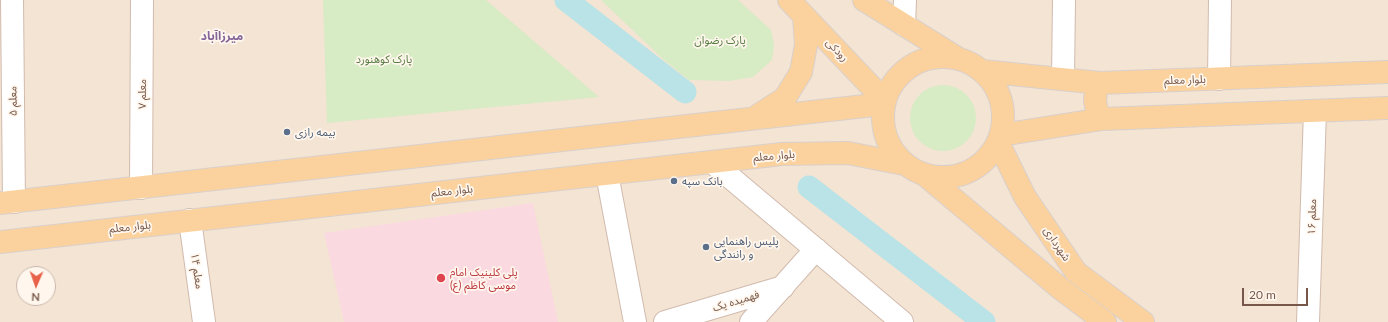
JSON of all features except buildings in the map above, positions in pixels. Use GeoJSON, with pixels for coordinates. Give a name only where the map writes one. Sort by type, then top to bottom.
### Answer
{"type":"FeatureCollection","features":[{"type":"Feature","properties":{"kind":"main road","name":"رودکی"},"geometry":{"type":"LineString","coordinates":[[789,0],[884,102]]}},
{"type":"Feature","properties":{"kind":"main road"},"geometry":{"type":"LineString","coordinates":[[864,0],[982,71],[993,84],[1001,100],[1004,118],[1000,138],[990,156],[976,168],[960,176],[942,178],[925,175],[914,171],[904,164],[893,152],[885,137],[882,121],[884,102],[895,79],[909,67],[925,60],[943,57],[960,59]]}},
{"type":"Feature","properties":{"kind":"main road"},"geometry":{"type":"LineString","coordinates":[[754,119],[785,98],[801,72],[806,45],[804,16]]}},
{"type":"Feature","properties":{"kind":"main road","name":"بلوار معلم"},"geometry":{"type":"LineString","coordinates":[[982,71],[1100,83],[1388,72]]}},
{"type":"Feature","properties":{"kind":"main road"},"geometry":{"type":"LineString","coordinates":[[1100,83],[1096,92],[1095,101],[1097,111],[1102,119]]}},
{"type":"Feature","properties":{"kind":"main road"},"geometry":{"type":"LineString","coordinates":[[7,203],[754,119],[884,102]]}},
{"type":"Feature","properties":{"kind":"main road"},"geometry":{"type":"LineString","coordinates":[[1000,138],[1102,119],[1388,108]]}},
{"type":"Feature","properties":{"kind":"main road","name":"شهرداری"},"geometry":{"type":"LineString","coordinates":[[1000,138],[1025,197],[1076,272],[1143,322]]}},
{"type":"Feature","properties":{"kind":"main road","name":"بلوار معلم"},"geometry":{"type":"LineString","coordinates":[[0,242],[782,154],[848,153],[904,164]]}},
{"type":"Feature","properties":{"kind":"main road"},"geometry":{"type":"LineString","coordinates":[[925,175],[1061,289],[1105,322]]}},
{"type":"Feature","properties":{"kind":"street","name":"معلم ۵"},"geometry":{"type":"LineString","coordinates":[[7,203],[12,0]]}},
{"type":"Feature","properties":{"kind":"street","name":"معلم ۷"},"geometry":{"type":"LineString","coordinates":[[141,188],[142,0]]}},
{"type":"Feature","properties":{"kind":"street"},"geometry":{"type":"LineString","coordinates":[[904,25],[905,0]]}},
{"type":"Feature","properties":{"kind":"street"},"geometry":{"type":"LineString","coordinates":[[1063,79],[1064,0]]}},
{"type":"Feature","properties":{"kind":"street"},"geometry":{"type":"LineString","coordinates":[[1219,79],[1220,0]]}},
{"type":"Feature","properties":{"kind":"street","name":"معلم ۱۶"},"geometry":{"type":"LineString","coordinates":[[1308,322],[1315,111]]}},
{"type":"Feature","properties":{"kind":"street"},"geometry":{"type":"LineString","coordinates":[[712,162],[902,322]]}},
{"type":"Feature","properties":{"kind":"street"},"geometry":{"type":"LineString","coordinates":[[607,174],[635,322]]}},
{"type":"Feature","properties":{"kind":"street","name":"معلم ۱۴"},"geometry":{"type":"LineString","coordinates":[[190,220],[204,322]]}},
{"type":"Feature","properties":{"kind":"street"},"geometry":{"type":"LineString","coordinates":[[751,322],[816,249]]}},
{"type":"Feature","properties":{"kind":"street","name":"فهمیده یک"},"geometry":{"type":"LineString","coordinates":[[665,322],[783,287]]}},
{"type":"Feature","properties":{"kind":"shaded area"},"geometry":{"type":"Polygon","coordinates":[[[0,0],[1388,0],[1388,322],[0,322],[0,0]]]}},
{"type":"Feature","properties":{"kind":"shaded area","name":"پلی کلینیک امام موسی کاظم (ع)"},"geometry":{"type":"Polygon","coordinates":[[[533,203],[558,322],[344,322],[324,233],[533,203]]]}},
{"type":"Feature","properties":{"kind":"green space","name":"پارک کوهنورد"},"geometry":{"type":"Polygon","coordinates":[[[323,0],[486,0],[599,97],[327,123],[323,0]]]}},
{"type":"Feature","properties":{"kind":"green space","name":"پارک رضوان"},"geometry":{"type":"Polygon","coordinates":[[[601,0],[738,0],[771,30],[774,45],[772,60],[753,77],[729,81],[689,80],[664,60],[601,0]]]}},
{"type":"Feature","properties":{"kind":"green space"},"geometry":{"type":"Polygon","coordinates":[[[936,85],[950,85],[962,90],[971,99],[976,111],[974,131],[967,142],[950,151],[936,151],[924,146],[915,137],[910,125],[910,111],[915,99],[924,90],[936,85]]]}},
{"type":"Feature","properties":{"kind":"waterway"},"geometry":{"type":"LineString","coordinates":[[566,0],[685,92]]}},
{"type":"Feature","properties":{"kind":"waterway"},"geometry":{"type":"LineString","coordinates":[[809,187],[984,322]]}},
{"type":"Feature","properties":{"kind":"place","name":"بیمه رازی"},"geometry":{"type":"Point","coordinates":[287,132]}},
{"type":"Feature","properties":{"kind":"place","name":"بانک سپه"},"geometry":{"type":"Point","coordinates":[674,181]}},
{"type":"Feature","properties":{"kind":"place","name":"پلیس راهنمایی و رانندگی"},"geometry":{"type":"Point","coordinates":[706,247]}},
{"type":"Feature","properties":{"kind":"place","name":"پلی کلینیک امام موسی کاظم (ع)"},"geometry":{"type":"Point","coordinates":[441,278]}},
{"type":"Feature","properties":{"kind":"district","name":"میرزاآباد"},"geometry":{"type":"Point","coordinates":[222,36]}}]}
